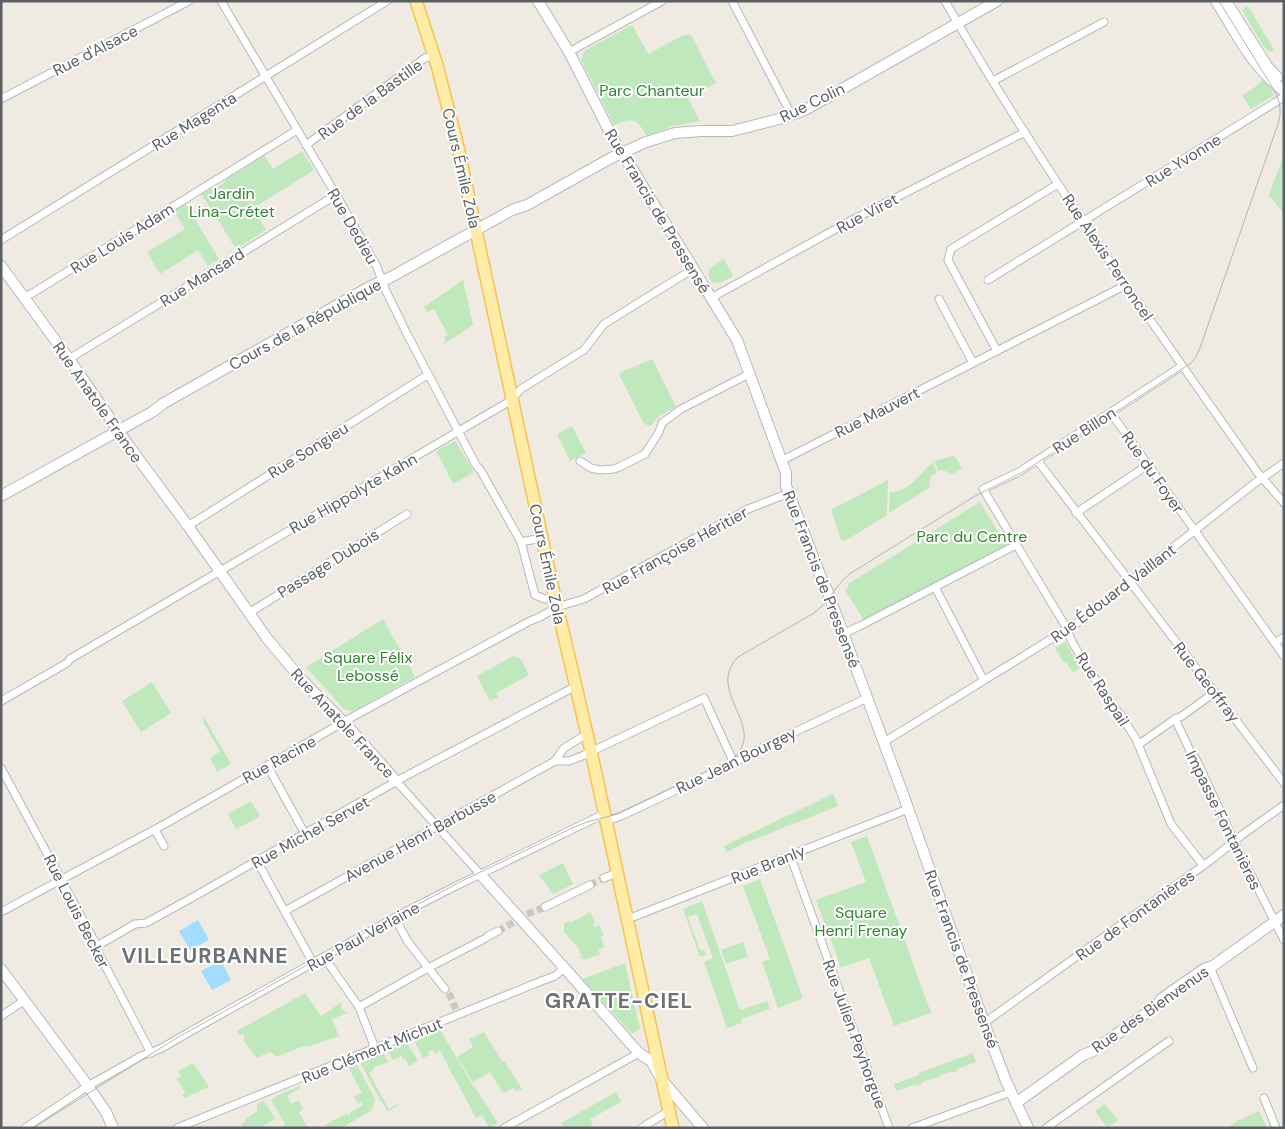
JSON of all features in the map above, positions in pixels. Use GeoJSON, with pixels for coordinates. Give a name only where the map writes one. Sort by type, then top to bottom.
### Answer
{"type":"FeatureCollection","features":[{"type":"Feature","properties":{"kind":"main road","name":"Cours Émile Zola"},"geometry":{"type":"LineString","coordinates":[[416,1],[434,56],[458,147],[557,607],[591,751],[673,1128]]}},
{"type":"Feature","properties":{"kind":"street","name":"Rue d'Alsace"},"geometry":{"type":"LineString","coordinates":[[1,99],[189,1]]}},
{"type":"Feature","properties":{"kind":"street","name":"Rue Dedieu"},"geometry":{"type":"LineString","coordinates":[[221,1],[377,267],[386,291],[407,334],[476,466],[521,542],[535,595],[545,599]]}},
{"type":"Feature","properties":{"kind":"street","name":"Rue Magenta"},"geometry":{"type":"LineString","coordinates":[[1,240],[387,1]]}},
{"type":"Feature","properties":{"kind":"street","name":"Rue Francis de Pressensé"},"geometry":{"type":"LineString","coordinates":[[538,1],[569,52],[616,156],[631,167],[737,340],[786,473],[786,486],[791,493],[884,742],[984,1023],[1011,1092],[1028,1128]]}},
{"type":"Feature","properties":{"kind":"street"},"geometry":{"type":"LineString","coordinates":[[569,52],[662,1]]}},
{"type":"Feature","properties":{"kind":"street"},"geometry":{"type":"LineString","coordinates":[[732,1],[791,114]]}},
{"type":"Feature","properties":{"kind":"street","name":"Rue Alexis Perroncel"},"geometry":{"type":"LineString","coordinates":[[945,1],[993,81],[1083,222],[1261,479],[1284,503]]}},
{"type":"Feature","properties":{"kind":"street","name":"Rue Colin"},"geometry":{"type":"LineString","coordinates":[[616,156],[646,142],[675,133],[732,131],[805,110],[997,1]]}},
{"type":"Feature","properties":{"kind":"street"},"geometry":{"type":"LineString","coordinates":[[1216,1],[1257,66],[1284,91]]}},
{"type":"Feature","properties":{"kind":"street"},"geometry":{"type":"LineString","coordinates":[[1226,1],[1267,66],[1284,82]]}},
{"type":"Feature","properties":{"kind":"street"},"geometry":{"type":"LineString","coordinates":[[993,81],[1104,22]]}},
{"type":"Feature","properties":{"kind":"street","name":"Rue de la Bastille"},"geometry":{"type":"LineString","coordinates":[[306,145],[425,58],[434,56]]}},
{"type":"Feature","properties":{"kind":"street","name":"Rue Yvonne"},"geometry":{"type":"LineString","coordinates":[[988,280],[1284,98]]}},
{"type":"Feature","properties":{"kind":"street","name":"Rue Louis Adam"},"geometry":{"type":"LineString","coordinates":[[23,297],[31,294],[297,130]]}},
{"type":"Feature","properties":{"kind":"street","name":"Rue Viret"},"geometry":{"type":"LineString","coordinates":[[711,298],[852,220],[1025,132]]}},
{"type":"Feature","properties":{"kind":"street","name":"Cours de la République"},"geometry":{"type":"LineString","coordinates":[[1,496],[354,296],[616,156]]}},
{"type":"Feature","properties":{"kind":"street"},"geometry":{"type":"LineString","coordinates":[[997,351],[948,261],[951,249],[1058,184]]}},
{"type":"Feature","properties":{"kind":"street","name":"Rue Mansard"},"geometry":{"type":"LineString","coordinates":[[69,359],[336,195]]}},
{"type":"Feature","properties":{"kind":"street","name":"Rue Anatole France"},"geometry":{"type":"LineString","coordinates":[[1,266],[188,526],[248,613],[275,648],[300,678],[344,723],[639,1052],[651,1061],[662,1080],[703,1128]]}},
{"type":"Feature","properties":{"kind":"street","name":"Rue Hippolyte Kahn"},"geometry":{"type":"LineString","coordinates":[[1,701],[512,399],[522,389],[584,350],[604,324],[693,269]]}},
{"type":"Feature","properties":{"kind":"street","name":"Rue Mauvert"},"geometry":{"type":"LineString","coordinates":[[781,461],[1126,285]]}},
{"type":"Feature","properties":{"kind":"street"},"geometry":{"type":"LineString","coordinates":[[939,299],[973,363]]}},
{"type":"Feature","properties":{"kind":"street","name":"Rue Billon"},"geometry":{"type":"LineString","coordinates":[[983,489],[1019,472],[1182,366]]}},
{"type":"Feature","properties":{"kind":"street"},"geometry":{"type":"LineString","coordinates":[[580,461],[591,468],[607,470],[619,467],[645,454],[659,432],[662,423],[682,408],[749,374]]}},
{"type":"Feature","properties":{"kind":"street","name":"Rue Songieu"},"geometry":{"type":"LineString","coordinates":[[188,526],[424,377],[429,376]]}},
{"type":"Feature","properties":{"kind":"street","name":"Rue du Foyer"},"geometry":{"type":"LineString","coordinates":[[1111,413],[1284,656]]}},
{"type":"Feature","properties":{"kind":"street","name":"Rue Geoffray"},"geometry":{"type":"LineString","coordinates":[[1037,460],[1284,783]]}},
{"type":"Feature","properties":{"kind":"street","name":"Rue Édouard Vaillant"},"geometry":{"type":"LineString","coordinates":[[884,742],[1077,623],[1284,463]]}},
{"type":"Feature","properties":{"kind":"street"},"geometry":{"type":"LineString","coordinates":[[1076,513],[1148,465]]}},
{"type":"Feature","properties":{"kind":"street","name":"Rue Raspail"},"geometry":{"type":"LineString","coordinates":[[983,489],[1067,629],[1072,642],[1106,696],[1122,717],[1138,745],[1171,824],[1203,866]]}},
{"type":"Feature","properties":{"kind":"street","name":"Rue Françoise Héritier"},"geometry":{"type":"LineString","coordinates":[[557,607],[584,599],[748,509],[791,493]]}},
{"type":"Feature","properties":{"kind":"street","name":"Passage Dubois"},"geometry":{"type":"LineString","coordinates":[[248,613],[407,514]]}},
{"type":"Feature","properties":{"kind":"street"},"geometry":{"type":"LineString","coordinates":[[521,542],[542,538]]}},
{"type":"Feature","properties":{"kind":"street"},"geometry":{"type":"LineString","coordinates":[[843,634],[1016,545]]}},
{"type":"Feature","properties":{"kind":"street"},"geometry":{"type":"LineString","coordinates":[[935,588],[982,677]]}},
{"type":"Feature","properties":{"kind":"street","name":"Rue Racine"},"geometry":{"type":"LineString","coordinates":[[1,912],[154,830],[267,765],[557,607]]}},
{"type":"Feature","properties":{"kind":"street"},"geometry":{"type":"LineString","coordinates":[[1275,643],[1284,637]]}},
{"type":"Feature","properties":{"kind":"street","name":"Rue Michel Servet"},"geometry":{"type":"LineString","coordinates":[[97,946],[135,924],[146,923],[397,782],[576,686]]}},
{"type":"Feature","properties":{"kind":"street"},"geometry":{"type":"LineString","coordinates":[[1138,745],[1215,692]]}},
{"type":"Feature","properties":{"kind":"street","name":"Avenue Henri Barbusse"},"geometry":{"type":"LineString","coordinates":[[555,761],[569,761],[582,756],[704,698],[734,763]]}},
{"type":"Feature","properties":{"kind":"street","name":"Rue Jean Bourgey"},"geometry":{"type":"LineString","coordinates":[[605,818],[621,816],[867,698]]}},
{"type":"Feature","properties":{"kind":"street","name":"Impasse Fontanières"},"geometry":{"type":"LineString","coordinates":[[1175,719],[1284,940]]}},
{"type":"Feature","properties":{"kind":"street","name":"Avenue Henri Barbusse"},"geometry":{"type":"LineString","coordinates":[[285,911],[555,761],[564,748],[587,734]]}},
{"type":"Feature","properties":{"kind":"street"},"geometry":{"type":"LineString","coordinates":[[267,765],[305,834]]}},
{"type":"Feature","properties":{"kind":"street","name":"Rue Louis Becker"},"geometry":{"type":"LineString","coordinates":[[1,768],[97,946],[98,952],[151,1053]]}},
{"type":"Feature","properties":{"kind":"street","name":"Rue de Fontanières"},"geometry":{"type":"LineString","coordinates":[[984,1023],[1203,866],[1284,805]]}},
{"type":"Feature","properties":{"kind":"street","name":"Rue Branly"},"geometry":{"type":"LineString","coordinates":[[628,919],[908,809]]}},
{"type":"Feature","properties":{"kind":"street","name":"Rue Paul Verlaine"},"geometry":{"type":"LineString","coordinates":[[25,1128],[88,1086],[395,918],[480,874],[605,818]]}},
{"type":"Feature","properties":{"kind":"street"},"geometry":{"type":"LineString","coordinates":[[154,830],[164,846]]}},
{"type":"Feature","properties":{"kind":"street","name":"Rue Julien Peyhorgue"},"geometry":{"type":"LineString","coordinates":[[790,855],[889,1128]]}},
{"type":"Feature","properties":{"kind":"street"},"geometry":{"type":"LineString","coordinates":[[257,861],[313,963]]}},
{"type":"Feature","properties":{"kind":"street"},"geometry":{"type":"LineString","coordinates":[[604,878],[617,873]]}},
{"type":"Feature","properties":{"kind":"street"},"geometry":{"type":"LineString","coordinates":[[545,907],[590,885]]}},
{"type":"Feature","properties":{"kind":"street","name":"Rue des Bienvenus"},"geometry":{"type":"LineString","coordinates":[[1016,1103],[1158,1005],[1161,999],[1204,968],[1212,966],[1284,915]]}},
{"type":"Feature","properties":{"kind":"street"},"geometry":{"type":"LineString","coordinates":[[395,918],[408,942],[446,989]]}},
{"type":"Feature","properties":{"kind":"street"},"geometry":{"type":"LineString","coordinates":[[358,1007],[498,931]]}},
{"type":"Feature","properties":{"kind":"street"},"geometry":{"type":"LineString","coordinates":[[324,957],[358,1007],[373,1050]]}},
{"type":"Feature","properties":{"kind":"street"},"geometry":{"type":"LineString","coordinates":[[1210,967],[1253,1068]]}},
{"type":"Feature","properties":{"kind":"street","name":"Rue Clément Michut"},"geometry":{"type":"LineString","coordinates":[[177,1128],[550,978],[564,968]]}},
{"type":"Feature","properties":{"kind":"street"},"geometry":{"type":"LineString","coordinates":[[1,969],[88,1086],[106,1112],[113,1128]]}},
{"type":"Feature","properties":{"kind":"street"},"geometry":{"type":"LineString","coordinates":[[1,1016],[25,1000]]}},
{"type":"Feature","properties":{"kind":"street"},"geometry":{"type":"LineString","coordinates":[[1046,1128],[1169,1041]]}},
{"type":"Feature","properties":{"kind":"street"},"geometry":{"type":"LineString","coordinates":[[504,1128],[639,1052]]}},
{"type":"Feature","properties":{"kind":"street"},"geometry":{"type":"LineString","coordinates":[[912,1128],[1011,1092]]}},
{"type":"Feature","properties":{"kind":"street"},"geometry":{"type":"LineString","coordinates":[[1264,1098],[1276,1128]]}},
{"type":"Feature","properties":{"kind":"street"},"geometry":{"type":"LineString","coordinates":[[641,1128],[669,1111]]}},
{"type":"Feature","properties":{"kind":"green space"},"geometry":{"type":"Polygon","coordinates":[[[1248,6],[1274,50],[1270,52],[1264,47],[1242,10],[1248,6]]]}},
{"type":"Feature","properties":{"kind":"green space","name":"Parc Chanteur"},"geometry":{"type":"Polygon","coordinates":[[[632,25],[648,54],[684,35],[691,35],[716,83],[688,98],[700,121],[672,126],[647,136],[637,122],[634,121],[630,120],[614,125],[581,60],[584,51],[632,25]]]}},
{"type":"Feature","properties":{"kind":"green space"},"geometry":{"type":"Polygon","coordinates":[[[1263,80],[1272,89],[1273,96],[1251,109],[1242,95],[1263,80]]]}},
{"type":"Feature","properties":{"kind":"green space","name":"Jardin Lina-Crétet"},"geometry":{"type":"Polygon","coordinates":[[[302,151],[314,170],[253,208],[266,230],[236,249],[201,193],[210,188],[214,189],[224,183],[227,177],[264,155],[273,169],[302,151]]]}},
{"type":"Feature","properties":{"kind":"green space"},"geometry":{"type":"Polygon","coordinates":[[[1284,154],[1284,214],[1269,195],[1284,154]]]}},
{"type":"Feature","properties":{"kind":"green space"},"geometry":{"type":"Polygon","coordinates":[[[185,203],[219,259],[208,266],[198,250],[160,274],[147,252],[185,229],[174,211],[185,203]]]}},
{"type":"Feature","properties":{"kind":"green space"},"geometry":{"type":"Polygon","coordinates":[[[724,259],[733,276],[720,283],[712,282],[708,276],[710,268],[724,259]]]}},
{"type":"Feature","properties":{"kind":"green space"},"geometry":{"type":"Polygon","coordinates":[[[463,280],[473,325],[444,344],[446,341],[444,337],[448,335],[434,309],[427,312],[424,307],[463,280]]]}},
{"type":"Feature","properties":{"kind":"green space"},"geometry":{"type":"Polygon","coordinates":[[[652,359],[676,407],[659,416],[651,426],[644,424],[619,374],[652,359]]]}},
{"type":"Feature","properties":{"kind":"green space"},"geometry":{"type":"Polygon","coordinates":[[[572,426],[586,453],[570,461],[557,434],[572,426]]]}},
{"type":"Feature","properties":{"kind":"green space"},"geometry":{"type":"Polygon","coordinates":[[[455,441],[474,472],[453,484],[436,451],[455,441]]]}},
{"type":"Feature","properties":{"kind":"green space"},"geometry":{"type":"Polygon","coordinates":[[[953,456],[962,468],[953,474],[942,470],[939,471],[934,461],[953,456]]]}},
{"type":"Feature","properties":{"kind":"green space"},"geometry":{"type":"Polygon","coordinates":[[[933,462],[937,473],[930,477],[929,488],[889,513],[890,492],[903,489],[914,482],[933,462]]]}},
{"type":"Feature","properties":{"kind":"green space"},"geometry":{"type":"Polygon","coordinates":[[[888,480],[887,515],[845,541],[841,540],[831,510],[888,480]]]}},
{"type":"Feature","properties":{"kind":"green space","name":"Parc du Centre"},"geometry":{"type":"Polygon","coordinates":[[[980,502],[1006,545],[865,622],[845,590],[849,587],[848,584],[980,502]]]}},
{"type":"Feature","properties":{"kind":"green space","name":"Square Félix Lebossé"},"geometry":{"type":"Polygon","coordinates":[[[383,619],[415,677],[353,711],[344,709],[306,667],[383,619]]]}},
{"type":"Feature","properties":{"kind":"green space"},"geometry":{"type":"Polygon","coordinates":[[[1065,642],[1081,667],[1073,673],[1055,648],[1065,642]]]}},
{"type":"Feature","properties":{"kind":"green space"},"geometry":{"type":"Polygon","coordinates":[[[513,656],[521,659],[529,675],[496,693],[498,697],[490,701],[477,676],[513,656]]]}},
{"type":"Feature","properties":{"kind":"green space"},"geometry":{"type":"Polygon","coordinates":[[[152,682],[171,713],[141,732],[122,701],[152,682]]]}},
{"type":"Feature","properties":{"kind":"green space"},"geometry":{"type":"Polygon","coordinates":[[[204,717],[231,764],[217,772],[210,758],[220,751],[203,722],[204,717]]]}},
{"type":"Feature","properties":{"kind":"green space"},"geometry":{"type":"Polygon","coordinates":[[[833,794],[838,806],[727,852],[724,846],[833,794]]]}},
{"type":"Feature","properties":{"kind":"green space"},"geometry":{"type":"Polygon","coordinates":[[[251,801],[259,817],[236,829],[228,814],[251,801]]]}},
{"type":"Feature","properties":{"kind":"green space","name":"Square Henri Frenay"},"geometry":{"type":"Polygon","coordinates":[[[867,836],[931,1013],[894,1026],[869,958],[841,967],[816,900],[866,882],[851,842],[867,836]]]}},
{"type":"Feature","properties":{"kind":"green space"},"geometry":{"type":"Polygon","coordinates":[[[563,863],[573,884],[553,894],[539,875],[563,863]]]}},
{"type":"Feature","properties":{"kind":"green space"},"geometry":{"type":"Polygon","coordinates":[[[760,879],[803,998],[778,1008],[762,962],[770,959],[743,886],[760,879]]]}},
{"type":"Feature","properties":{"kind":"green space"},"geometry":{"type":"Polygon","coordinates":[[[702,901],[740,1010],[767,1001],[770,1009],[741,1019],[742,1023],[727,1028],[704,962],[713,958],[697,914],[688,917],[700,950],[704,950],[706,955],[700,957],[683,909],[702,901]]]}},
{"type":"Feature","properties":{"kind":"green space"},"geometry":{"type":"Polygon","coordinates":[[[590,911],[595,923],[593,924],[594,927],[599,925],[604,936],[601,937],[604,947],[598,950],[600,954],[584,960],[580,957],[582,955],[579,949],[564,932],[564,924],[569,921],[570,923],[590,911]]]}},
{"type":"Feature","properties":{"kind":"green space"},"geometry":{"type":"Polygon","coordinates":[[[743,942],[748,957],[726,964],[721,950],[743,942]]]}},
{"type":"Feature","properties":{"kind":"green space"},"geometry":{"type":"Polygon","coordinates":[[[625,963],[640,1029],[632,1034],[582,979],[625,963]]]}},
{"type":"Feature","properties":{"kind":"green space"},"geometry":{"type":"Polygon","coordinates":[[[305,993],[321,1016],[342,1002],[342,1009],[347,1013],[332,1019],[339,1036],[307,1047],[304,1046],[276,1057],[270,1052],[256,1058],[243,1040],[245,1039],[243,1034],[240,1035],[237,1031],[305,993]]]}},
{"type":"Feature","properties":{"kind":"green space"},"geometry":{"type":"Polygon","coordinates":[[[440,1030],[498,1123],[486,1128],[488,1126],[482,1115],[476,1118],[440,1051],[435,1054],[433,1050],[428,1052],[429,1055],[423,1058],[414,1040],[440,1030]]]}},
{"type":"Feature","properties":{"kind":"green space"},"geometry":{"type":"Polygon","coordinates":[[[484,1032],[522,1089],[516,1092],[513,1088],[503,1093],[490,1072],[473,1082],[457,1057],[473,1047],[469,1039],[484,1032]]]}},
{"type":"Feature","properties":{"kind":"green space"},"geometry":{"type":"Polygon","coordinates":[[[407,1043],[418,1061],[409,1066],[401,1056],[393,1060],[388,1051],[407,1043]]]}},
{"type":"Feature","properties":{"kind":"green space"},"geometry":{"type":"Polygon","coordinates":[[[383,1052],[388,1062],[373,1068],[374,1070],[369,1073],[389,1109],[399,1105],[389,1111],[386,1110],[380,1100],[360,1062],[383,1052]]]}},
{"type":"Feature","properties":{"kind":"green space"},"geometry":{"type":"Polygon","coordinates":[[[973,1053],[976,1062],[957,1069],[957,1071],[952,1073],[951,1071],[922,1082],[922,1084],[917,1086],[916,1084],[897,1091],[894,1085],[919,1075],[919,1073],[973,1053]]]}},
{"type":"Feature","properties":{"kind":"green space"},"geometry":{"type":"Polygon","coordinates":[[[193,1063],[209,1087],[184,1098],[182,1095],[185,1092],[177,1079],[181,1076],[178,1071],[193,1063]]]}},
{"type":"Feature","properties":{"kind":"green space"},"geometry":{"type":"Polygon","coordinates":[[[356,1063],[375,1099],[372,1110],[341,1128],[327,1128],[325,1125],[346,1114],[350,1115],[351,1112],[363,1105],[361,1102],[358,1104],[354,1097],[362,1093],[348,1067],[356,1063]]]}},
{"type":"Feature","properties":{"kind":"green space"},"geometry":{"type":"Polygon","coordinates":[[[300,1086],[287,1096],[291,1104],[299,1100],[303,1109],[299,1112],[308,1128],[285,1128],[285,1124],[271,1100],[300,1086]]]}},
{"type":"Feature","properties":{"kind":"green space"},"geometry":{"type":"Polygon","coordinates":[[[616,1092],[621,1102],[590,1119],[593,1124],[587,1128],[564,1128],[561,1123],[616,1092]]]}},
{"type":"Feature","properties":{"kind":"green space"},"geometry":{"type":"Polygon","coordinates":[[[263,1101],[275,1119],[260,1128],[243,1128],[241,1124],[257,1111],[257,1104],[263,1101]]]}},
{"type":"Feature","properties":{"kind":"green space"},"geometry":{"type":"Polygon","coordinates":[[[1105,1104],[1118,1120],[1107,1128],[1095,1111],[1105,1104]]]}},
{"type":"Feature","properties":{"kind":"green space"},"geometry":{"type":"Polygon","coordinates":[[[1259,1111],[1267,1128],[1227,1128],[1235,1122],[1259,1111]]]}},
{"type":"Feature","properties":{"kind":"water"},"geometry":{"type":"Polygon","coordinates":[[[198,920],[209,940],[190,950],[179,931],[198,920]]]}},
{"type":"Feature","properties":{"kind":"water"},"geometry":{"type":"Polygon","coordinates":[[[221,961],[231,980],[212,990],[201,971],[221,961]]]}},
{"type":"Feature","properties":{"kind":"tunnel"},"geometry":{"type":"LineString","coordinates":[[590,885],[604,878]]}},
{"type":"Feature","properties":{"kind":"tunnel"},"geometry":{"type":"LineString","coordinates":[[527,914],[545,907]]}},
{"type":"Feature","properties":{"kind":"tunnel"},"geometry":{"type":"LineString","coordinates":[[498,931],[514,922]]}},
{"type":"Feature","properties":{"kind":"tunnel"},"geometry":{"type":"LineString","coordinates":[[449,993],[456,1010]]}},
{"type":"Feature","properties":{"kind":"tram line"},"geometry":{"type":"LineString","coordinates":[[33,1128],[175,1039],[371,929],[464,880],[572,828],[618,814],[732,759],[742,747],[744,735],[742,722],[731,696],[728,683],[730,670],[738,657],[814,613],[851,573],[975,496],[1023,472],[1191,363],[1200,348],[1280,117],[1278,99],[1274,90],[1219,1]]}},
{"type":"Feature","properties":{"kind":"district","name":"VILLEURBANNE"},"geometry":{"type":"Point","coordinates":[205,956]}},
{"type":"Feature","properties":{"kind":"district","name":"GRATTE-CIEL"},"geometry":{"type":"Point","coordinates":[619,1001]}}]}
